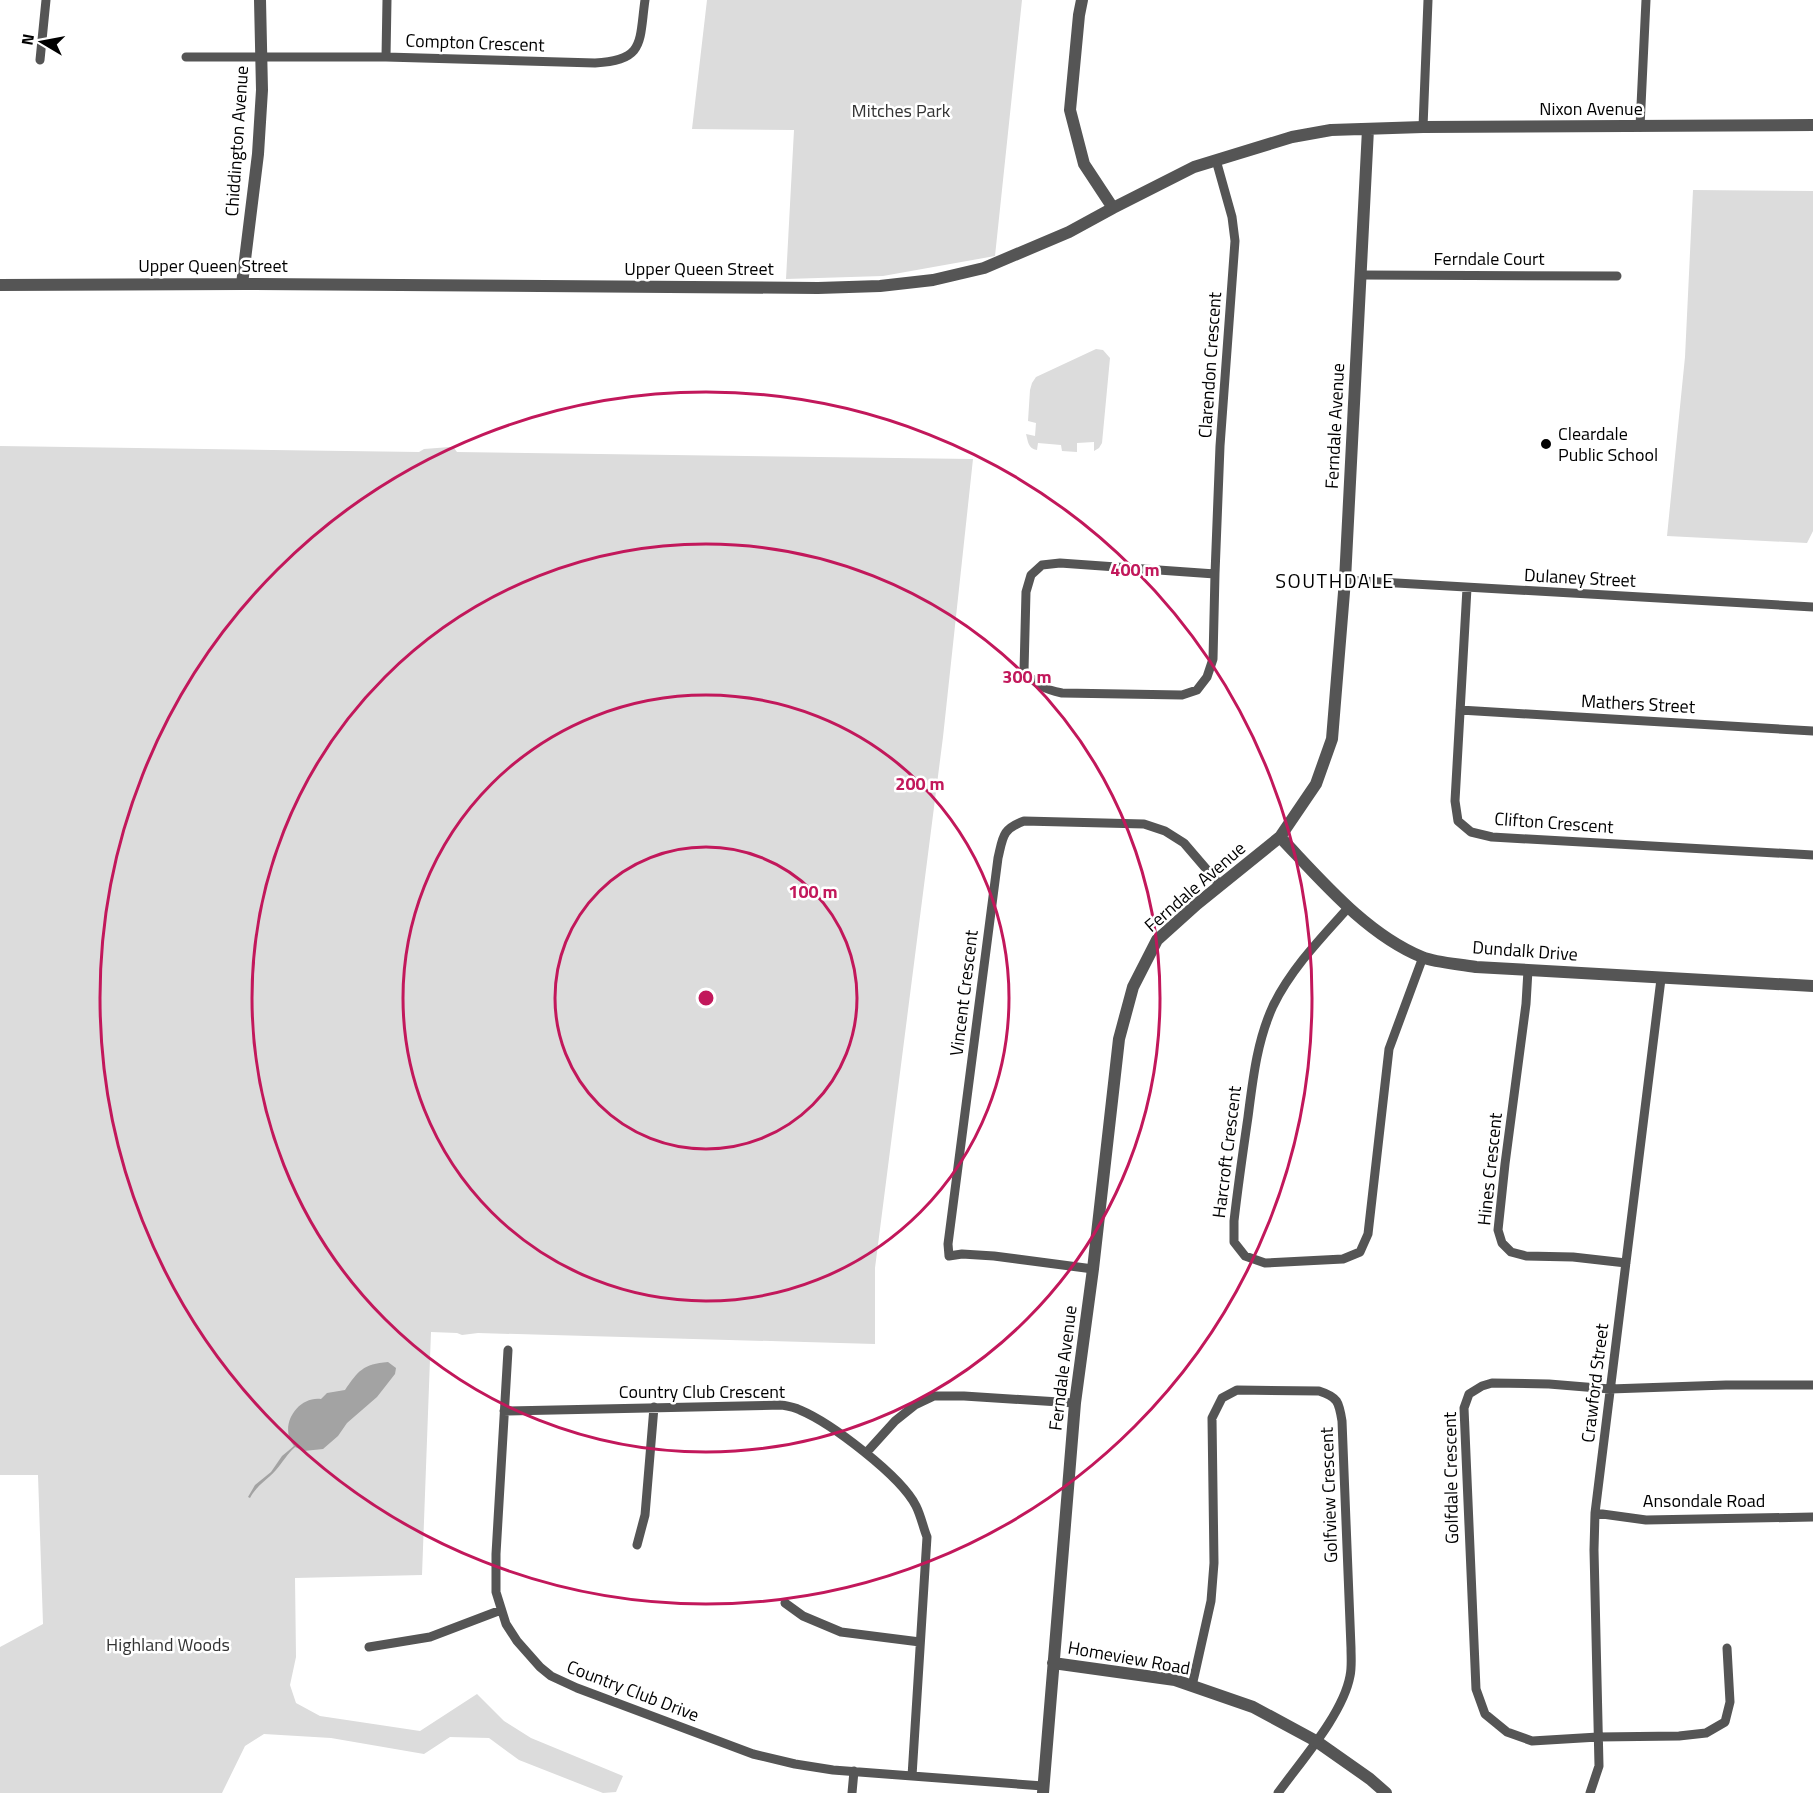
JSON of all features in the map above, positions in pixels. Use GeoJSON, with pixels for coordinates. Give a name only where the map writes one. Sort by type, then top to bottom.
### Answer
{"type":"FeatureCollection","features":[{"type":"Feature","properties":{"kind":"street"},"geometry":{"type":"LineString","coordinates":[[40,60],[46,0]]}},
{"type":"Feature","properties":{"kind":"street","name":"Chiddington Avenue"},"geometry":{"type":"LineString","coordinates":[[242,284],[258,154],[262,90],[260,0]]}},
{"type":"Feature","properties":{"kind":"street"},"geometry":{"type":"LineString","coordinates":[[386,57],[387,0]]}},
{"type":"Feature","properties":{"kind":"street","name":"Compton Crescent"},"geometry":{"type":"LineString","coordinates":[[186,57],[386,57],[616,62],[628,57],[637,47],[645,0]]}},
{"type":"Feature","properties":{"kind":"street"},"geometry":{"type":"LineString","coordinates":[[1082,0],[1070,110],[1084,164],[1113,208]]}},
{"type":"Feature","properties":{"kind":"street"},"geometry":{"type":"LineString","coordinates":[[1423,127],[1428,0]]}},
{"type":"Feature","properties":{"kind":"street"},"geometry":{"type":"LineString","coordinates":[[1640,127],[1646,0]]}},
{"type":"Feature","properties":{"kind":"street","name":"Nixon Avenue"},"geometry":{"type":"LineString","coordinates":[[1368,129],[1813,125]]}},
{"type":"Feature","properties":{"kind":"street","name":"Upper Queen Street"},"geometry":{"type":"LineString","coordinates":[[0,285],[242,284],[818,288],[880,286],[933,280],[984,267],[1069,232],[1194,167],[1292,137],[1331,129],[1368,129]]}},
{"type":"Feature","properties":{"kind":"street","name":"Ferndale Avenue"},"geometry":{"type":"LineString","coordinates":[[1043,1790],[1075,1403],[1119,1039],[1133,987],[1157,940],[1280,837],[1316,784],[1332,739],[1345,580],[1368,129]]}},
{"type":"Feature","properties":{"kind":"street","name":"Clarendon Crescent"},"geometry":{"type":"LineString","coordinates":[[1215,574],[1060,563],[1042,565],[1031,575],[1026,592],[1024,671],[1045,690],[1062,693],[1182,695],[1197,690],[1207,677],[1213,659],[1220,446],[1235,242],[1232,217],[1216,160]]}},
{"type":"Feature","properties":{"kind":"street","name":"Ferndale Court"},"geometry":{"type":"LineString","coordinates":[[1361,275],[1617,276]]}},
{"type":"Feature","properties":{"kind":"street","name":"Dulaney Street"},"geometry":{"type":"LineString","coordinates":[[1345,580],[1813,607]]}},
{"type":"Feature","properties":{"kind":"street","name":"Clifton Crescent"},"geometry":{"type":"LineString","coordinates":[[1467,588],[1455,801],[1458,821],[1470,832],[1492,837],[1813,855]]}},
{"type":"Feature","properties":{"kind":"street","name":"Mathers Street"},"geometry":{"type":"LineString","coordinates":[[1460,710],[1813,731]]}},
{"type":"Feature","properties":{"kind":"street","name":"Vincent Crescent"},"geometry":{"type":"LineString","coordinates":[[1093,1269],[994,1256],[962,1254],[949,1256],[948,1244],[998,858],[1004,833],[1012,825],[1024,821],[1144,824],[1165,831],[1184,843],[1220,885]]}},
{"type":"Feature","properties":{"kind":"street","name":"Dundalk Drive"},"geometry":{"type":"LineString","coordinates":[[1280,837],[1348,908],[1388,938],[1423,957],[1476,967],[1813,986]]}},
{"type":"Feature","properties":{"kind":"street","name":"Harcroft Crescent"},"geometry":{"type":"LineString","coordinates":[[1348,908],[1292,975],[1274,1004],[1263,1032],[1255,1061],[1234,1221],[1234,1242],[1245,1256],[1265,1263],[1343,1259],[1360,1252],[1368,1234],[1389,1049],[1423,957]]}},
{"type":"Feature","properties":{"kind":"street","name":"Hines Crescent"},"geometry":{"type":"LineString","coordinates":[[1528,970],[1527,1004],[1502,1186],[1498,1230],[1502,1243],[1511,1252],[1526,1256],[1573,1257],[1626,1263]]}},
{"type":"Feature","properties":{"kind":"street","name":"Crawford Street"},"geometry":{"type":"LineString","coordinates":[[1590,1793],[1599,1766],[1595,1514],[1661,979]]}},
{"type":"Feature","properties":{"kind":"street","name":"Country Club Drive"},"geometry":{"type":"LineString","coordinates":[[508,1350],[496,1554],[496,1592],[506,1624],[529,1656],[551,1676],[577,1688],[753,1754],[795,1764],[854,1772],[1043,1790]]}},
{"type":"Feature","properties":{"kind":"street","name":"Golfdale Crescent"},"geometry":{"type":"LineString","coordinates":[[1727,1648],[1730,1702],[1725,1722],[1706,1733],[1532,1741],[1507,1732],[1485,1714],[1476,1689],[1464,1408],[1469,1394],[1492,1383],[1549,1384],[1610,1389],[1813,1385]]}},
{"type":"Feature","properties":{"kind":"street","name":"Golfview Crescent"},"geometry":{"type":"LineString","coordinates":[[1192,1686],[1211,1600],[1214,1563],[1212,1418],[1222,1398],[1237,1390],[1319,1391],[1331,1395],[1340,1405],[1342,1421],[1352,1648],[1351,1674],[1343,1700],[1316,1741]]}},
{"type":"Feature","properties":{"kind":"street"},"geometry":{"type":"LineString","coordinates":[[866,1453],[895,1421],[915,1405],[934,1396],[1075,1403]]}},
{"type":"Feature","properties":{"kind":"street","name":"Country Club Crescent"},"geometry":{"type":"LineString","coordinates":[[504,1411],[782,1404],[800,1410],[827,1425],[866,1453],[897,1481],[916,1506],[927,1537],[912,1776]]}},
{"type":"Feature","properties":{"kind":"street"},"geometry":{"type":"LineString","coordinates":[[638,1545],[645,1515],[654,1407]]}},
{"type":"Feature","properties":{"kind":"street","name":"Ansondale Road"},"geometry":{"type":"LineString","coordinates":[[1595,1514],[1646,1520],[1813,1517]]}},
{"type":"Feature","properties":{"kind":"street"},"geometry":{"type":"LineString","coordinates":[[784,1603],[803,1616],[840,1632],[921,1642]]}},
{"type":"Feature","properties":{"kind":"street"},"geometry":{"type":"LineString","coordinates":[[369,1647],[430,1637],[501,1610]]}},
{"type":"Feature","properties":{"kind":"street","name":"Homeview Road"},"geometry":{"type":"LineString","coordinates":[[1053,1663],[1175,1680],[1253,1707],[1316,1741],[1386,1793]]}},
{"type":"Feature","properties":{"kind":"street"},"geometry":{"type":"LineString","coordinates":[[1278,1793],[1316,1741]]}},
{"type":"Feature","properties":{"kind":"street"},"geometry":{"type":"LineString","coordinates":[[852,1793],[854,1772]]}},
{"type":"Feature","properties":{"kind":"green space","name":"Mitches Park"},"geometry":{"type":"Polygon","coordinates":[[[707,0],[1022,0],[995,256],[883,276],[786,279],[794,130],[692,129],[707,0]]]}},
{"type":"Feature","properties":{"kind":"green space"},"geometry":{"type":"Polygon","coordinates":[[[1693,190],[1813,191],[1813,531],[1807,543],[1667,536],[1685,357],[1693,190]]]}},
{"type":"Feature","properties":{"kind":"green space"},"geometry":{"type":"Polygon","coordinates":[[[1096,349],[1103,350],[1110,358],[1102,443],[1099,448],[1094,451],[1094,442],[1077,443],[1077,452],[1062,451],[1061,445],[1038,443],[1037,450],[1032,448],[1026,434],[1035,436],[1036,423],[1028,421],[1032,383],[1036,377],[1096,349]]]}},
{"type":"Feature","properties":{"kind":"green space","name":"Highland Woods"},"geometry":{"type":"Polygon","coordinates":[[[0,446],[419,452],[424,449],[450,447],[457,452],[973,459],[943,737],[875,1268],[875,1344],[478,1333],[462,1335],[431,1332],[422,1575],[295,1578],[296,1657],[290,1685],[296,1703],[320,1716],[420,1731],[477,1694],[504,1721],[531,1738],[623,1776],[616,1792],[603,1793],[519,1760],[489,1738],[450,1737],[424,1754],[331,1738],[264,1734],[245,1746],[222,1793],[0,1793],[0,1647],[43,1624],[38,1475],[0,1475],[0,446]]]}},
{"type":"Feature","properties":{"kind":"shaded area"},"geometry":{"type":"Polygon","coordinates":[[[388,1362],[396,1368],[395,1374],[377,1397],[347,1423],[338,1436],[323,1449],[304,1451],[295,1447],[250,1498],[248,1497],[255,1485],[271,1472],[282,1456],[294,1446],[288,1430],[289,1422],[292,1414],[304,1402],[321,1399],[327,1393],[345,1390],[362,1370],[388,1362]]]}},
{"type":"Feature","properties":{"kind":"place","name":"Cleardale Public School"},"geometry":{"type":"Point","coordinates":[1546,444]}},
{"type":"Feature","properties":{"kind":"district","name":"SOUTHDALE"},"geometry":{"type":"Point","coordinates":[1335,581]}}]}
